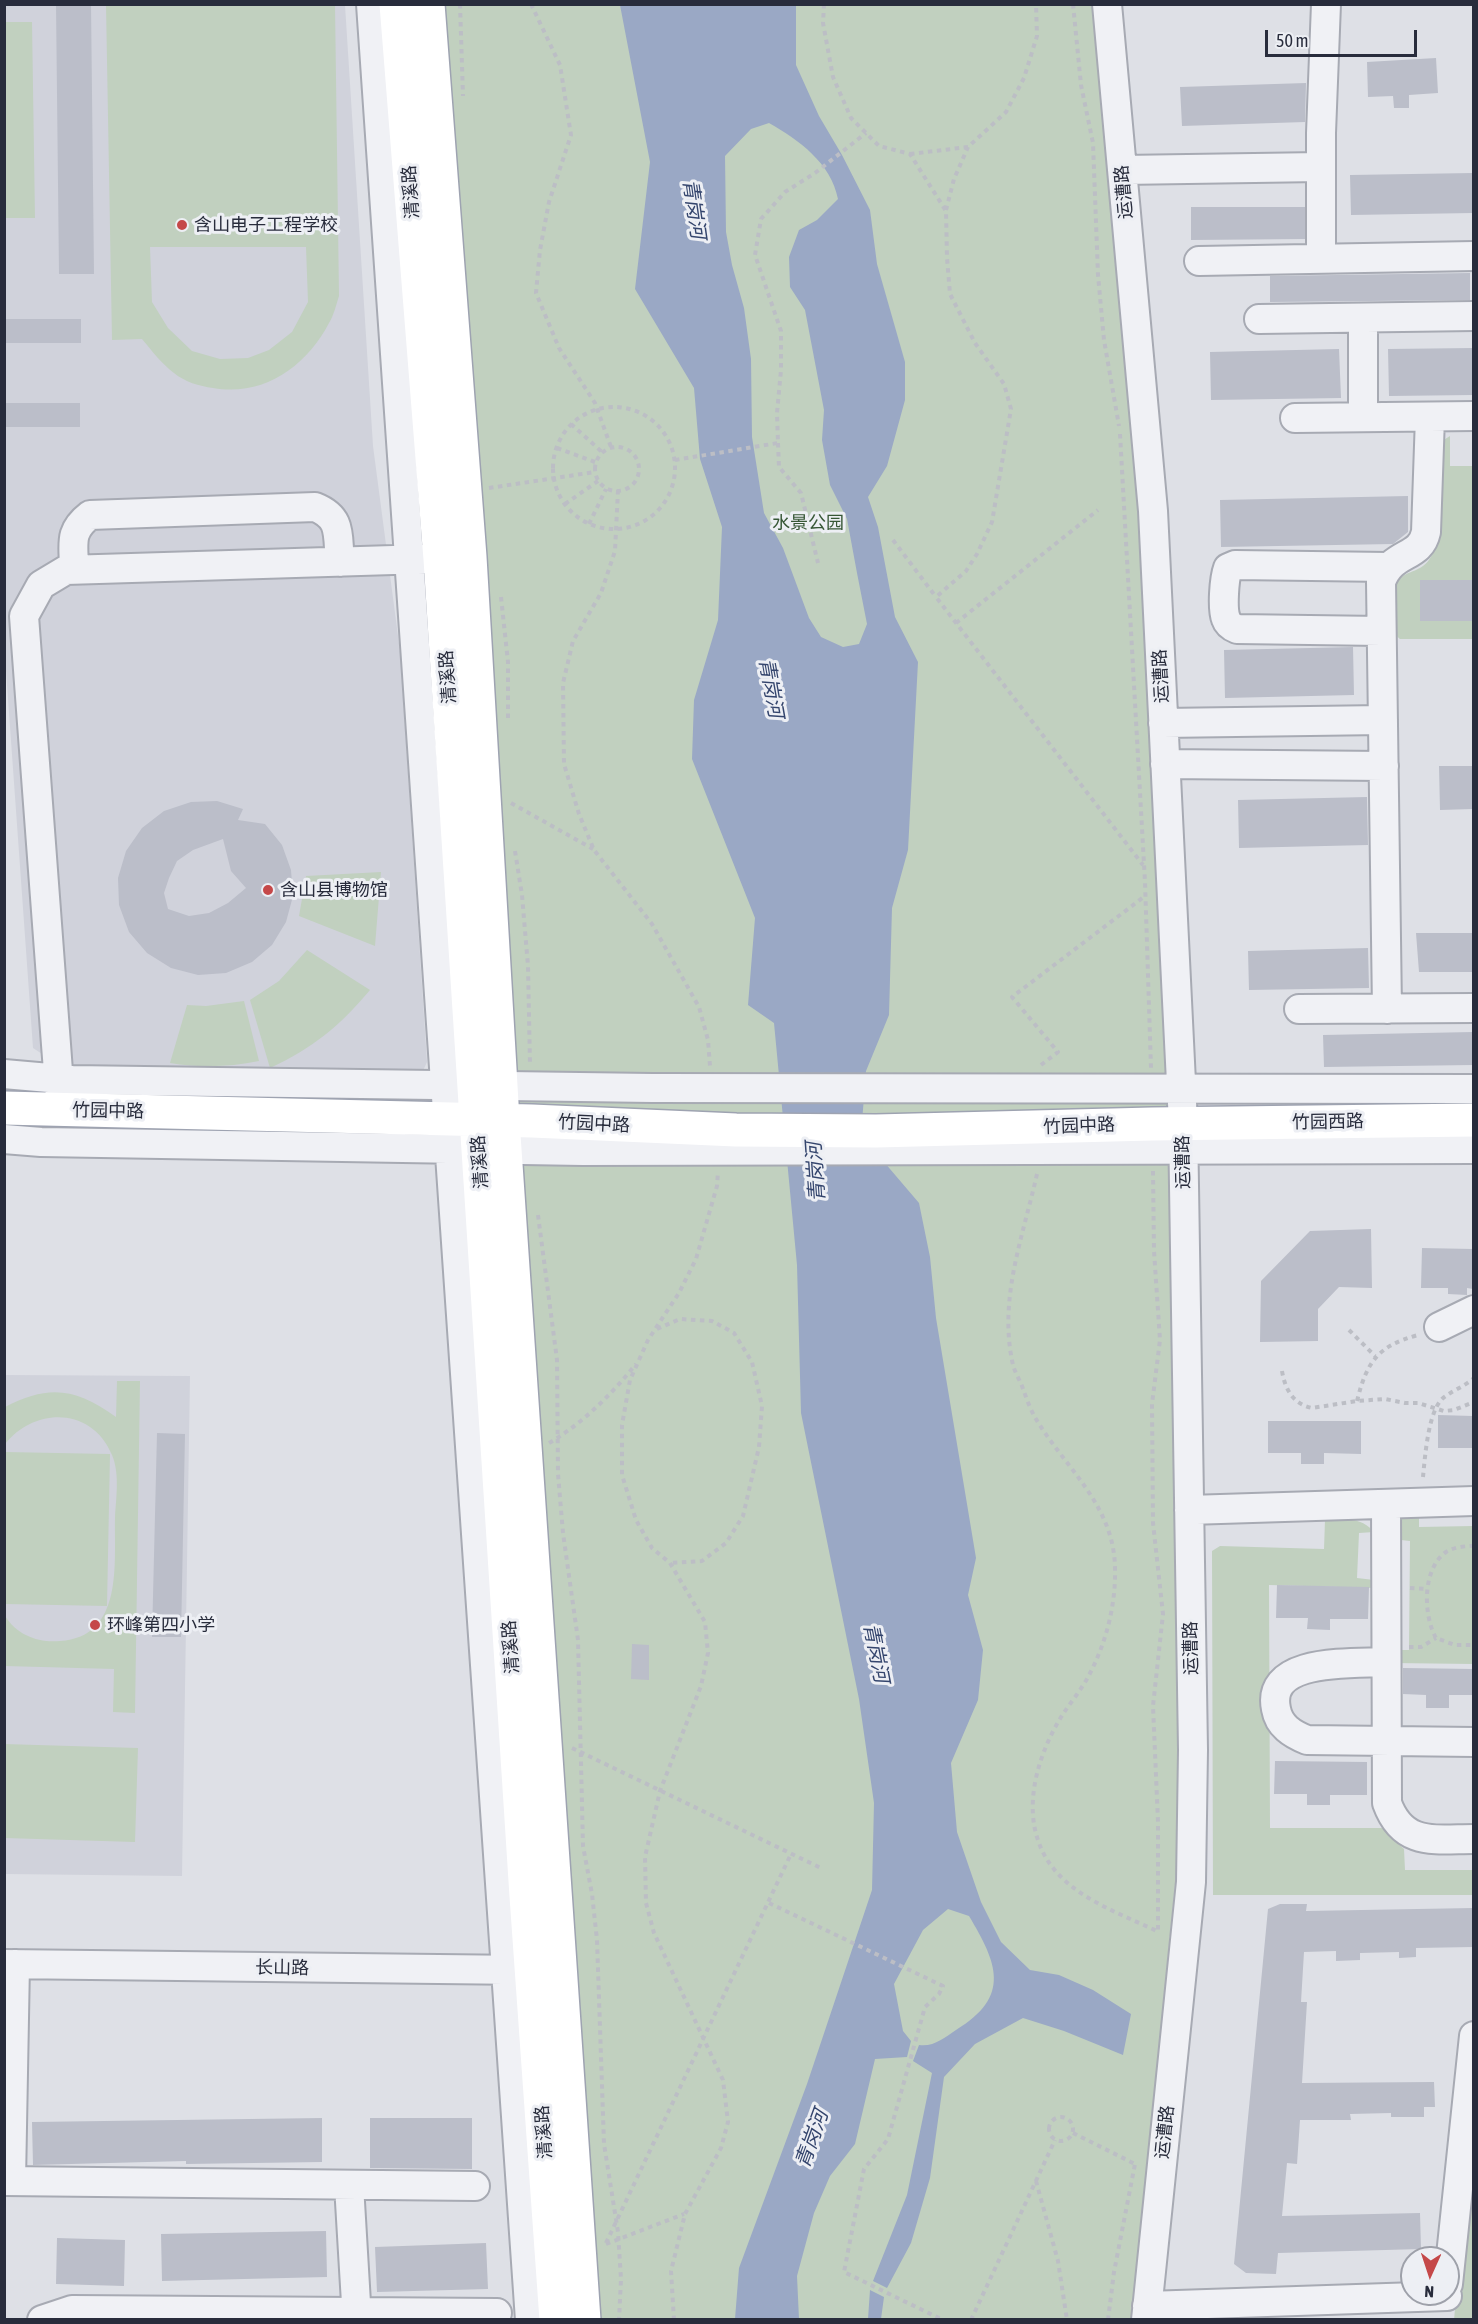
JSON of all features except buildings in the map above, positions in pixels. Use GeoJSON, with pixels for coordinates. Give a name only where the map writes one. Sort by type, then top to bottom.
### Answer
{"type":"FeatureCollection","features":[{"type":"Feature","properties":{"kind":"main road","name":"清溪路"},"geometry":{"type":"LineString","coordinates":[[396,4],[418,86],[465,492],[440,559],[485,788],[474,1085]]}},
{"type":"Feature","properties":{"kind":"main road","name":"清溪路"},"geometry":{"type":"LineString","coordinates":[[428,4],[418,86],[440,559],[477,1134],[523,1623],[544,1735],[533,1970],[584,2319]]}},
{"type":"Feature","properties":{"kind":"main road","name":"竹园中路"},"geometry":{"type":"LineString","coordinates":[[4,1108],[60,1095],[477,1134],[728,1140],[876,1131],[1183,1136]]}},
{"type":"Feature","properties":{"kind":"main road","name":"竹园西路"},"geometry":{"type":"LineString","coordinates":[[1183,1136],[1473,1120]]}},
{"type":"Feature","properties":{"kind":"main road","name":"清溪路"},"geometry":{"type":"LineString","coordinates":[[477,1134],[526,1457],[523,1623],[533,1970],[556,2319]]}},
{"type":"Feature","properties":{"kind":"street"},"geometry":{"type":"LineString","coordinates":[[60,1095],[24,616],[41,585],[66,570],[74,569],[440,559],[371,4]]}},
{"type":"Feature","properties":{"kind":"street","name":"运漕路"},"geometry":{"type":"LineString","coordinates":[[1107,4],[1153,511],[1183,1136],[1193,1750],[1191,1882],[1147,2313]]}},
{"type":"Feature","properties":{"kind":"street"},"geometry":{"type":"LineString","coordinates":[[1321,258],[1320,167],[1326,4]]}},
{"type":"Feature","properties":{"kind":"street"},"geometry":{"type":"LineString","coordinates":[[1122,170],[1320,167]]}},
{"type":"Feature","properties":{"kind":"street"},"geometry":{"type":"LineString","coordinates":[[1199,261],[1473,256]]}},
{"type":"Feature","properties":{"kind":"street"},"geometry":{"type":"LineString","coordinates":[[1259,319],[1473,316]]}},
{"type":"Feature","properties":{"kind":"street"},"geometry":{"type":"LineString","coordinates":[[1363,318],[1363,417]]}},
{"type":"Feature","properties":{"kind":"street"},"geometry":{"type":"LineString","coordinates":[[1295,418],[1473,416]]}},
{"type":"Feature","properties":{"kind":"street"},"geometry":{"type":"LineString","coordinates":[[1382,631],[1237,629],[1225,618],[1225,577],[1228,568],[1235,565],[1388,567],[1416,550],[1424,542],[1426,532],[1430,417]]}},
{"type":"Feature","properties":{"kind":"street"},"geometry":{"type":"LineString","coordinates":[[74,569],[74,536],[78,524],[90,515],[315,507],[328,512],[335,520],[340,562]]}},
{"type":"Feature","properties":{"kind":"street"},"geometry":{"type":"LineString","coordinates":[[1387,1009],[1381,582],[1388,567]]}},
{"type":"Feature","properties":{"kind":"street"},"geometry":{"type":"LineString","coordinates":[[1163,723],[1383,720]]}},
{"type":"Feature","properties":{"kind":"street"},"geometry":{"type":"LineString","coordinates":[[1165,764],[1384,766]]}},
{"type":"Feature","properties":{"kind":"street"},"geometry":{"type":"LineString","coordinates":[[1299,1009],[1473,1008]]}},
{"type":"Feature","properties":{"kind":"street"},"geometry":{"type":"LineString","coordinates":[[4,1074],[60,1095],[474,1085],[713,1088],[1473,1089]]}},
{"type":"Feature","properties":{"kind":"street"},"geometry":{"type":"LineString","coordinates":[[4,1139],[41,1142],[477,1134],[533,1970],[530,2319]]}},
{"type":"Feature","properties":{"kind":"street"},"geometry":{"type":"LineString","coordinates":[[728,1140],[1042,1149],[1183,1136],[1473,1149]]}},
{"type":"Feature","properties":{"kind":"street"},"geometry":{"type":"LineString","coordinates":[[1439,1327],[1473,1310]]}},
{"type":"Feature","properties":{"kind":"street"},"geometry":{"type":"LineString","coordinates":[[1189,1510],[1473,1501]]}},
{"type":"Feature","properties":{"kind":"street"},"geometry":{"type":"LineString","coordinates":[[1386,1504],[1387,1803],[1392,1818],[1405,1830],[1420,1839],[1473,1839]]}},
{"type":"Feature","properties":{"kind":"street"},"geometry":{"type":"LineString","coordinates":[[1386,1662],[1305,1667],[1292,1673],[1281,1683],[1274,1700],[1278,1719],[1293,1735],[1307,1740],[1473,1742]]}},
{"type":"Feature","properties":{"kind":"street"},"geometry":{"type":"LineString","coordinates":[[10,1964],[8,2181],[475,2186]]}},
{"type":"Feature","properties":{"kind":"street","name":"长山路"},"geometry":{"type":"LineString","coordinates":[[10,1964],[533,1970]]}},
{"type":"Feature","properties":{"kind":"street"},"geometry":{"type":"LineString","coordinates":[[1452,2246],[1473,2036]]}},
{"type":"Feature","properties":{"kind":"street"},"geometry":{"type":"LineString","coordinates":[[349,2185],[356,2316]]}},
{"type":"Feature","properties":{"kind":"street"},"geometry":{"type":"LineString","coordinates":[[1147,2313],[1400,2300]]}},
{"type":"Feature","properties":{"kind":"street"},"geometry":{"type":"LineString","coordinates":[[42,2319],[72,2310],[148,2315],[356,2316],[497,2313]]}},
{"type":"Feature","properties":{"kind":"path"},"geometry":{"type":"LineString","coordinates":[[531,4],[560,65],[571,135],[549,202],[540,250],[536,293],[559,348],[597,410],[611,447]]}},
{"type":"Feature","properties":{"kind":"path"},"geometry":{"type":"LineString","coordinates":[[824,4],[823,23],[833,77],[851,118],[879,146],[910,154],[968,147]]}},
{"type":"Feature","properties":{"kind":"path"},"geometry":{"type":"LineString","coordinates":[[936,597],[966,572],[992,522],[1011,409],[1004,384],[975,343],[950,294],[946,258],[946,211],[954,179],[968,147],[1005,112],[1024,78],[1037,36],[1036,4]]}},
{"type":"Feature","properties":{"kind":"path"},"geometry":{"type":"LineString","coordinates":[[1073,4],[1081,85],[1093,143],[1098,275],[1104,340],[1119,426],[1145,896],[1151,1089]]}},
{"type":"Feature","properties":{"kind":"path"},"geometry":{"type":"LineString","coordinates":[[818,563],[801,493],[779,467],[777,413],[781,370],[781,331],[755,255],[761,219],[785,192],[815,173],[866,133]]}},
{"type":"Feature","properties":{"kind":"path"},"geometry":{"type":"LineString","coordinates":[[910,154],[946,211]]}},
{"type":"Feature","properties":{"kind":"path"},"geometry":{"type":"LineString","coordinates":[[611,406],[631,409],[649,417],[663,430],[673,447],[676,467],[674,486],[665,504],[651,518],[634,526],[616,529],[589,524],[574,515],[561,499],[553,478],[553,458],[560,438],[571,424],[591,411],[597,410],[611,406]]}},
{"type":"Feature","properties":{"kind":"path"},"geometry":{"type":"LineString","coordinates":[[571,424],[602,452]]}},
{"type":"Feature","properties":{"kind":"path"},"geometry":{"type":"LineString","coordinates":[[675,460],[778,443]]}},
{"type":"Feature","properties":{"kind":"path"},"geometry":{"type":"LineString","coordinates":[[611,447],[626,448],[636,457],[639,471],[633,484],[628,488],[606,489],[598,481],[595,462],[602,452],[611,447]]}},
{"type":"Feature","properties":{"kind":"path"},"geometry":{"type":"LineString","coordinates":[[557,448],[595,462]]}},
{"type":"Feature","properties":{"kind":"path"},"geometry":{"type":"LineString","coordinates":[[465,492],[595,472]]}},
{"type":"Feature","properties":{"kind":"path"},"geometry":{"type":"LineString","coordinates":[[565,504],[598,481]]}},
{"type":"Feature","properties":{"kind":"path"},"geometry":{"type":"LineString","coordinates":[[589,524],[606,489]]}},
{"type":"Feature","properties":{"kind":"path"},"geometry":{"type":"LineString","coordinates":[[618,490],[615,551],[601,593],[573,641],[563,684],[564,764],[579,814],[594,850],[652,924],[699,1007],[708,1040],[713,1088]]}},
{"type":"Feature","properties":{"kind":"path"},"geometry":{"type":"LineString","coordinates":[[956,623],[1098,510]]}},
{"type":"Feature","properties":{"kind":"path"},"geometry":{"type":"LineString","coordinates":[[893,540],[1149,872]]}},
{"type":"Feature","properties":{"kind":"path"},"geometry":{"type":"LineString","coordinates":[[485,788],[594,850]]}},
{"type":"Feature","properties":{"kind":"path"},"geometry":{"type":"LineString","coordinates":[[1022,1089],[1030,1074],[1058,1052],[1012,997],[1152,891]]}},
{"type":"Feature","properties":{"kind":"path"},"geometry":{"type":"LineString","coordinates":[[674,2319],[671,2271],[685,2214],[721,2148],[728,2122],[723,2080],[654,1933],[646,1903],[645,1857],[660,1791],[700,1686],[708,1653],[705,1622],[670,1563],[652,1548],[636,1520],[622,1475],[622,1425],[630,1380],[655,1330],[679,1293],[696,1259],[728,1140]]}},
{"type":"Feature","properties":{"kind":"path"},"geometry":{"type":"LineString","coordinates":[[1042,1149],[1016,1254],[1008,1306],[1014,1365],[1035,1418],[1092,1494],[1109,1529],[1115,1567],[1113,1607],[1101,1650],[1088,1678],[1062,1715],[1047,1743],[1036,1780],[1032,1812],[1038,1843],[1053,1871],[1082,1895],[1184,1944]]}},
{"type":"Feature","properties":{"kind":"path"},"geometry":{"type":"LineString","coordinates":[[1153,1170],[1154,1251],[1160,1340],[1152,1404],[1153,1523],[1163,1614],[1153,1706],[1158,1822],[1158,1932]]}},
{"type":"Feature","properties":{"kind":"path"},"geometry":{"type":"LineString","coordinates":[[655,1330],[680,1319],[712,1321],[734,1333],[752,1362],[762,1407],[759,1447],[743,1516],[726,1543],[702,1561],[670,1563]]}},
{"type":"Feature","properties":{"kind":"path"},"geometry":{"type":"LineString","coordinates":[[1357,1401],[1363,1377],[1375,1356],[1404,1338],[1439,1327]]}},
{"type":"Feature","properties":{"kind":"path"},"geometry":{"type":"LineString","coordinates":[[1349,1330],[1375,1356]]}},
{"type":"Feature","properties":{"kind":"path"},"geometry":{"type":"LineString","coordinates":[[526,1457],[580,1421],[615,1390],[640,1359]]}},
{"type":"Feature","properties":{"kind":"path"},"geometry":{"type":"LineString","coordinates":[[1282,1371],[1284,1386],[1306,1407],[1321,1408],[1357,1401],[1385,1399],[1454,1410],[1473,1402]]}},
{"type":"Feature","properties":{"kind":"path"},"geometry":{"type":"LineString","coordinates":[[1424,1477],[1429,1431],[1437,1409],[1442,1399],[1466,1385],[1473,1378]]}},
{"type":"Feature","properties":{"kind":"path"},"geometry":{"type":"LineString","coordinates":[[1473,1546],[1447,1551],[1438,1559],[1431,1572],[1428,1589],[1430,1628],[1436,1638],[1455,1645],[1473,1645]]}},
{"type":"Feature","properties":{"kind":"path"},"geometry":{"type":"LineString","coordinates":[[1410,1588],[1428,1589]]}},
{"type":"Feature","properties":{"kind":"path"},"geometry":{"type":"LineString","coordinates":[[544,1735],[823,1869]]}},
{"type":"Feature","properties":{"kind":"path"},"geometry":{"type":"LineString","coordinates":[[601,2254],[792,1854]]}},
{"type":"Feature","properties":{"kind":"path"},"geometry":{"type":"LineString","coordinates":[[769,1903],[943,1986],[939,1994],[925,2007],[888,2139],[864,2169],[844,2272],[943,2319]]}},
{"type":"Feature","properties":{"kind":"path"},"geometry":{"type":"LineString","coordinates":[[1064,2116],[1071,2121],[1073,2133],[1068,2139],[1055,2140],[1048,2130],[1050,2122],[1056,2117],[1064,2116]]}},
{"type":"Feature","properties":{"kind":"path"},"geometry":{"type":"LineString","coordinates":[[1073,2133],[1160,2177]]}},
{"type":"Feature","properties":{"kind":"path"},"geometry":{"type":"LineString","coordinates":[[971,2319],[1055,2140]]}},
{"type":"Feature","properties":{"kind":"path"},"geometry":{"type":"LineString","coordinates":[[1108,2319],[1114,2272],[1135,2164]]}},
{"type":"Feature","properties":{"kind":"path"},"geometry":{"type":"LineString","coordinates":[[1036,2181],[1058,2261],[1067,2319]]}},
{"type":"Feature","properties":{"kind":"path"},"geometry":{"type":"LineString","coordinates":[[606,2244],[685,2214]]}},
{"type":"Feature","properties":{"kind":"shaded area"},"geometry":{"type":"Polygon","coordinates":[[[4,5],[345,5],[373,446],[400,651],[427,1062],[422,1073],[77,1077],[33,1048],[4,643],[4,5]]]}},
{"type":"Feature","properties":{"kind":"shaded area","name":"环峰第四小学"},"geometry":{"type":"Polygon","coordinates":[[[5,1375],[190,1376],[182,1876],[5,1874],[5,1375]]]}},
{"type":"Feature","properties":{"kind":"green space"},"geometry":{"type":"Polygon","coordinates":[[[106,5],[335,5],[339,296],[332,317],[319,339],[308,353],[281,375],[266,383],[231,390],[203,386],[183,379],[165,366],[142,339],[112,340],[106,5]],[[150,247],[152,302],[168,328],[192,351],[220,359],[248,358],[269,350],[292,332],[308,302],[306,247],[150,247]]]}},
{"type":"Feature","properties":{"kind":"green space","name":"水景公园"},"geometry":{"type":"Polygon","coordinates":[[[438,5],[1096,5],[1141,512],[1172,1213],[1180,1750],[1176,1874],[1132,2319],[598,2319],[438,5]]]}},
{"type":"Feature","properties":{"kind":"green space"},"geometry":{"type":"Polygon","coordinates":[[[5,22],[32,22],[35,218],[5,218],[5,22]]]}},
{"type":"Feature","properties":{"kind":"green space"},"geometry":{"type":"Polygon","coordinates":[[[1450,436],[1450,466],[1473,466],[1473,580],[1420,581],[1420,621],[1473,621],[1473,639],[1400,639],[1393,633],[1394,590],[1400,579],[1422,567],[1433,553],[1437,541],[1442,441],[1450,436]]]}},
{"type":"Feature","properties":{"kind":"green space"},"geometry":{"type":"Polygon","coordinates":[[[381,872],[375,946],[299,916],[306,876],[381,872]]]}},
{"type":"Feature","properties":{"kind":"green space"},"geometry":{"type":"Polygon","coordinates":[[[307,950],[370,990],[348,1015],[325,1035],[270,1068],[250,1000],[279,981],[307,950]]]}},
{"type":"Feature","properties":{"kind":"green space"},"geometry":{"type":"Polygon","coordinates":[[[244,1001],[259,1061],[215,1066],[170,1063],[187,1005],[206,1006],[244,1001]]]}},
{"type":"Feature","properties":{"kind":"green space"},"geometry":{"type":"Polygon","coordinates":[[[117,1381],[140,1381],[135,1713],[113,1712],[114,1669],[5,1666],[5,1616],[22,1633],[44,1641],[60,1641],[81,1636],[95,1626],[105,1612],[114,1576],[117,1486],[112,1455],[103,1439],[91,1427],[77,1420],[62,1417],[46,1418],[31,1423],[5,1444],[5,1407],[35,1395],[62,1392],[88,1400],[116,1417],[117,1381]]]}},
{"type":"Feature","properties":{"kind":"green space"},"geometry":{"type":"Polygon","coordinates":[[[5,1452],[110,1454],[107,1606],[5,1604],[5,1452]]]}},
{"type":"Feature","properties":{"kind":"green space"},"geometry":{"type":"Polygon","coordinates":[[[1419,1511],[1419,1527],[1473,1526],[1473,1664],[1392,1663],[1393,1650],[1409,1650],[1410,1541],[1392,1539],[1397,1515],[1419,1511]]]}},
{"type":"Feature","properties":{"kind":"green space"},"geometry":{"type":"Polygon","coordinates":[[[1325,1520],[1358,1521],[1374,1532],[1359,1533],[1357,1578],[1374,1580],[1374,1588],[1269,1585],[1270,1828],[1382,1828],[1404,1849],[1405,1870],[1473,1870],[1473,1895],[1213,1895],[1212,1551],[1220,1546],[1324,1549],[1325,1520]]]}},
{"type":"Feature","properties":{"kind":"green space"},"geometry":{"type":"Polygon","coordinates":[[[4,1744],[138,1748],[135,1842],[5,1838],[4,1744]]]}},
{"type":"Feature","properties":{"kind":"green space"},"geometry":{"type":"Polygon","coordinates":[[[1473,2208],[1473,2319],[1454,2320],[1455,2306],[1460,2306],[1460,2253],[1464,2209],[1473,2208]]]}},
{"type":"Feature","properties":{"kind":"water","name":"青岗河"},"geometry":{"type":"Polygon","coordinates":[[[620,5],[796,5],[796,65],[819,116],[870,210],[877,264],[905,362],[905,400],[887,466],[868,497],[878,527],[895,617],[918,662],[908,850],[892,908],[889,1015],[866,1071],[861,1135],[919,1203],[930,1257],[936,1318],[976,1558],[968,1595],[983,1650],[978,1700],[951,1763],[957,1832],[981,1902],[1001,1942],[1030,1970],[1059,1975],[1093,1990],[1131,2014],[1123,2055],[1064,2031],[1023,2018],[975,2044],[944,2077],[930,2178],[911,2243],[887,2288],[873,2281],[907,2195],[932,2073],[913,2061],[919,2045],[929,2045],[939,2041],[974,2017],[986,2004],[992,1991],[994,1978],[987,1949],[969,1916],[948,1909],[923,1930],[894,1984],[903,2031],[911,2041],[907,2057],[875,2059],[855,2144],[830,2176],[814,2213],[797,2276],[799,2319],[735,2319],[739,2268],[807,2084],[872,1890],[874,1803],[859,1699],[801,1413],[797,1265],[774,1023],[748,1005],[755,918],[692,759],[694,700],[718,620],[722,527],[700,459],[694,388],[635,289],[650,162],[620,5]],[[769,123],[751,129],[725,156],[726,232],[744,308],[751,359],[752,437],[764,513],[783,548],[809,618],[821,637],[843,647],[859,644],[867,624],[847,519],[830,485],[822,440],[824,410],[805,310],[790,287],[789,257],[799,230],[817,220],[838,199],[834,186],[821,164],[802,145],[769,123]]]}},
{"type":"Feature","properties":{"kind":"water"},"geometry":{"type":"Polygon","coordinates":[[[870,2290],[884,2297],[881,2319],[868,2319],[870,2290]]]}},
{"type":"Feature","properties":{"kind":"place","name":"含山电子工程学校"},"geometry":{"type":"Point","coordinates":[182,225]}},
{"type":"Feature","properties":{"kind":"place","name":"含山县博物馆"},"geometry":{"type":"Point","coordinates":[268,890]}},
{"type":"Feature","properties":{"kind":"place","name":"环峰第四小学"},"geometry":{"type":"Point","coordinates":[95,1625]}}]}
